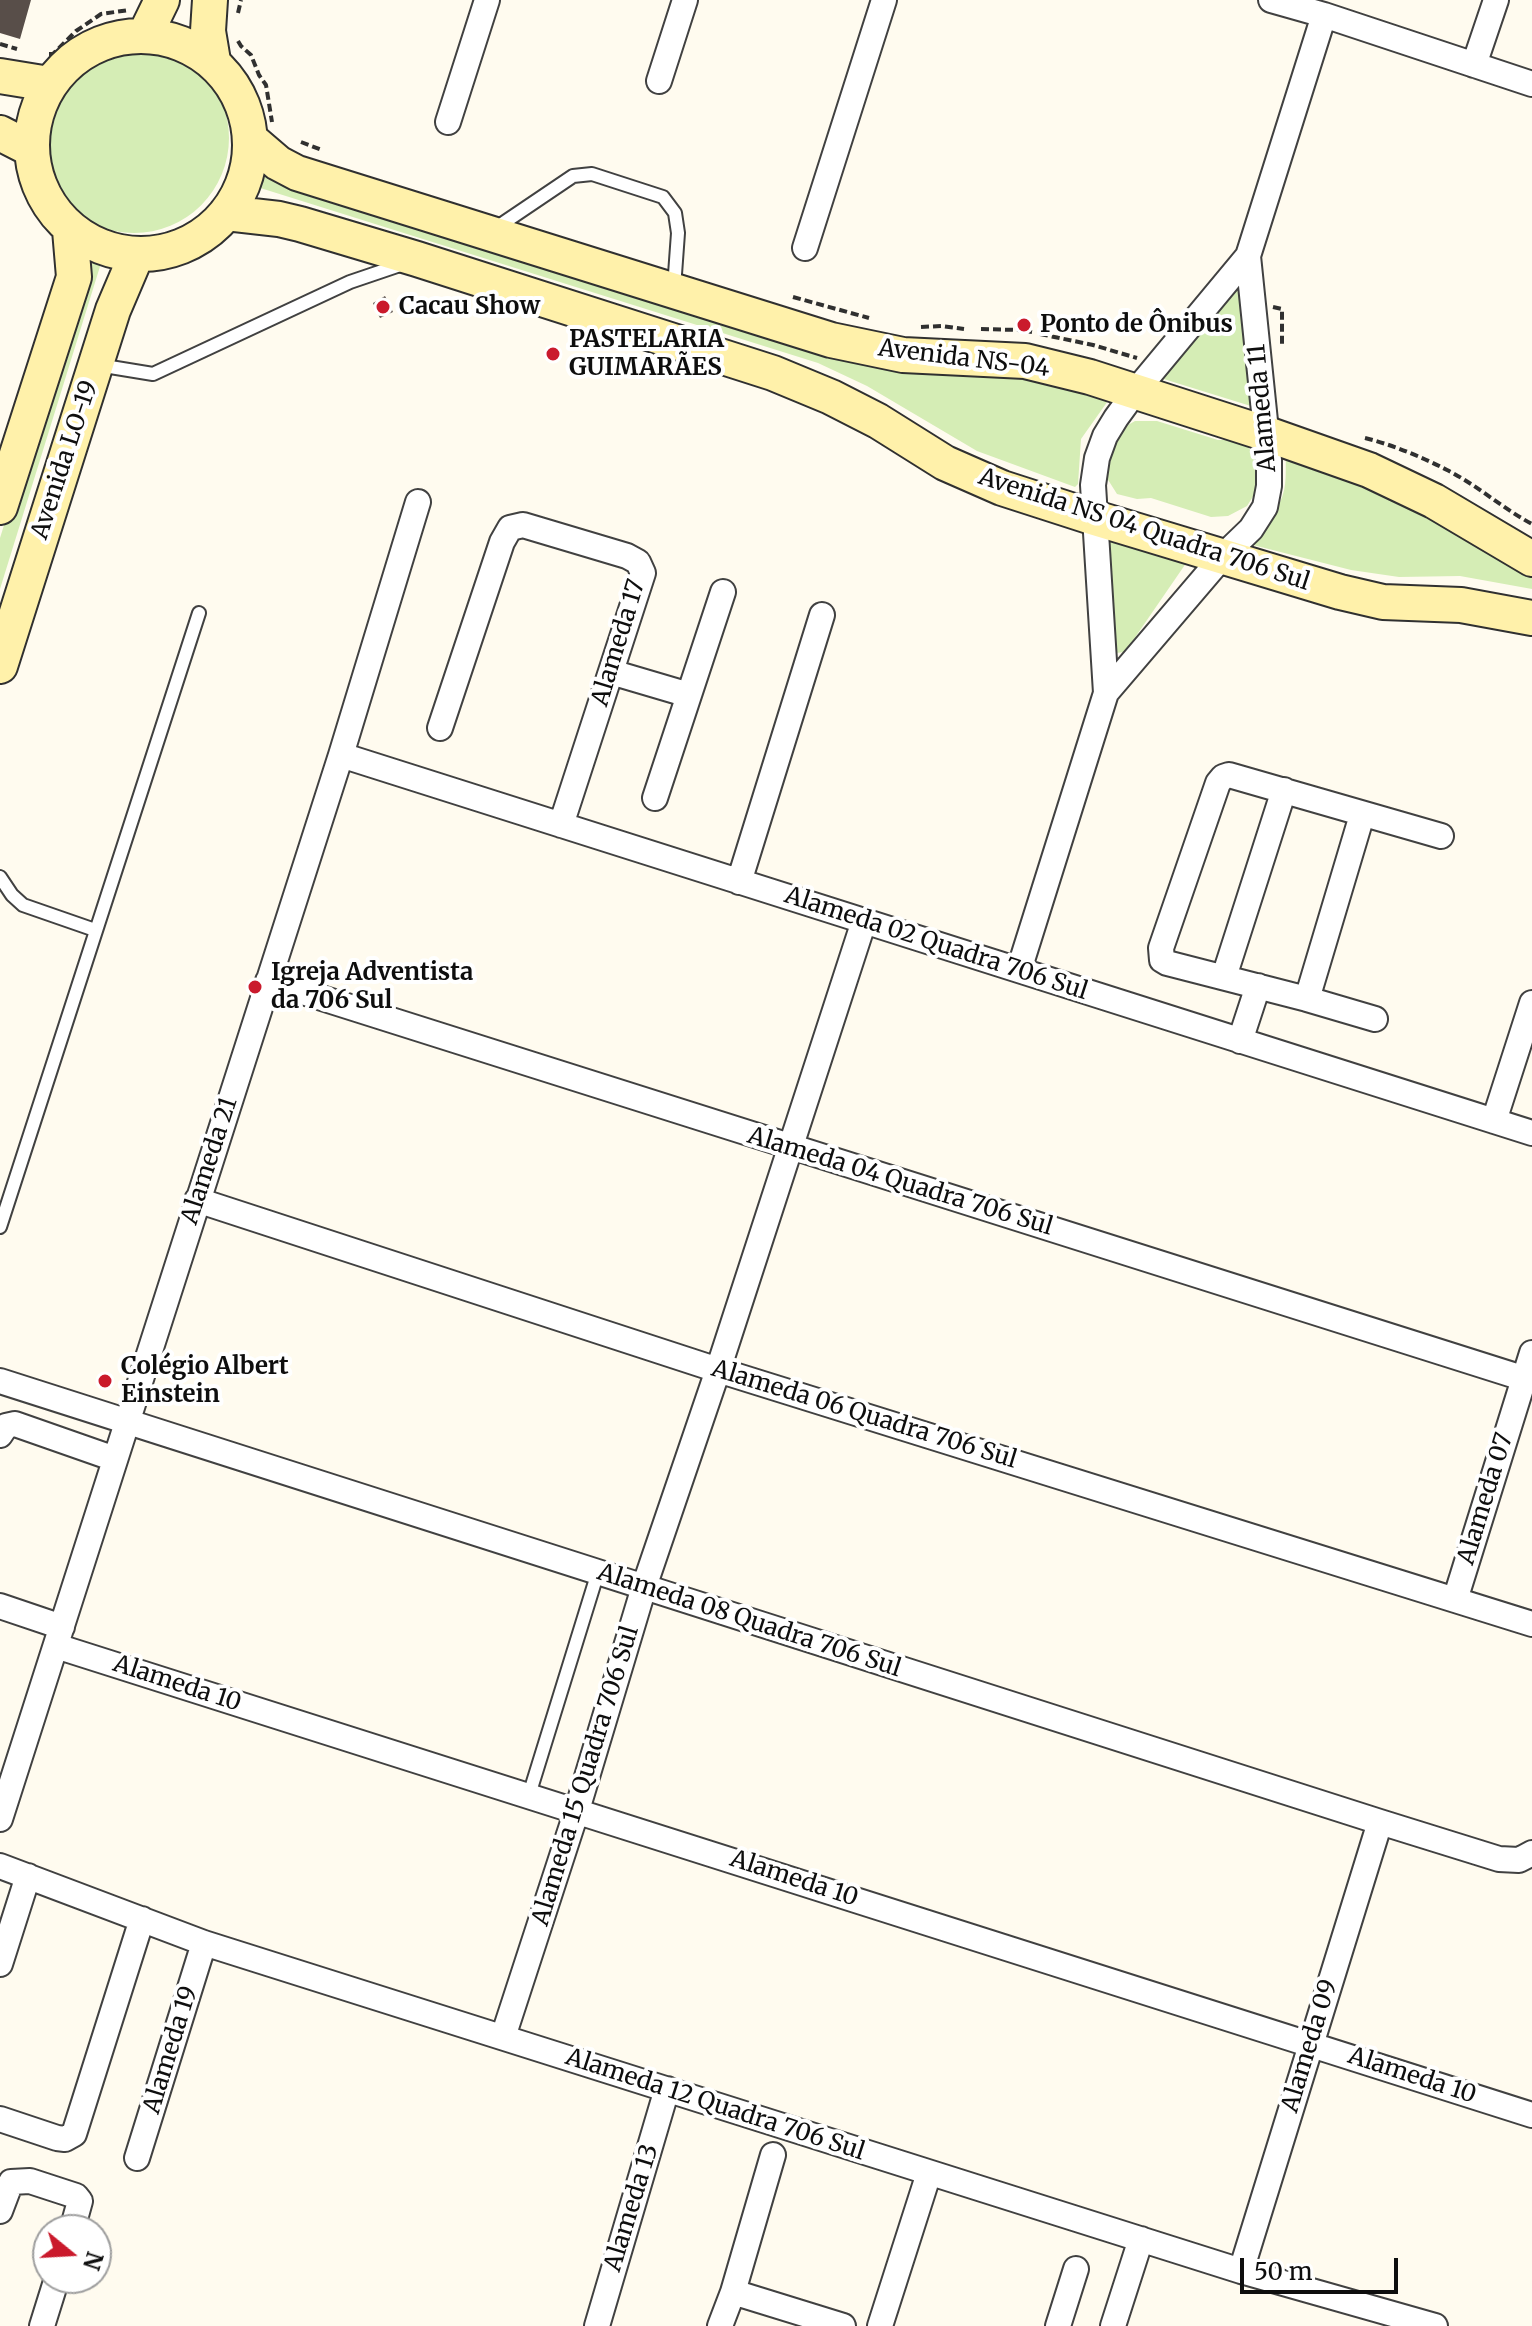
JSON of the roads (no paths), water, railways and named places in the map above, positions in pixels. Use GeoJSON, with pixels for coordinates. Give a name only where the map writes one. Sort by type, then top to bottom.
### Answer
{"type":"FeatureCollection","features":[{"type":"Feature","properties":{"kind":"street"},"geometry":{"type":"LineString","coordinates":[[210,0],[208,31],[213,61]]}},
{"type":"Feature","properties":{"kind":"street"},"geometry":{"type":"LineString","coordinates":[[448,122],[487,0]]}},
{"type":"Feature","properties":{"kind":"street"},"geometry":{"type":"LineString","coordinates":[[659,81],[685,0]]}},
{"type":"Feature","properties":{"kind":"street"},"geometry":{"type":"LineString","coordinates":[[805,248],[884,0]]}},
{"type":"Feature","properties":{"kind":"street"},"geometry":{"type":"LineString","coordinates":[[1271,0],[1532,84]]}},
{"type":"Feature","properties":{"kind":"street"},"geometry":{"type":"LineString","coordinates":[[1474,65],[1496,0]]}},
{"type":"Feature","properties":{"kind":"street"},"geometry":{"type":"LineString","coordinates":[[0,76],[45,69],[91,47],[147,14],[181,42],[213,61],[232,84],[245,110],[261,130],[245,178],[226,213],[201,237],[181,247],[136,256],[101,248],[70,230],[49,207],[36,180],[31,149],[45,69]]}},
{"type":"Feature","properties":{"kind":"street","name":"Alameda 11"},"geometry":{"type":"LineString","coordinates":[[1019,970],[1106,693],[1093,485],[1097,458],[1105,436],[1135,392],[1248,256],[1324,15]]}},
{"type":"Feature","properties":{"kind":"street","name":"Avenida NS-04"},"geometry":{"type":"LineString","coordinates":[[261,130],[278,163],[297,173],[831,340],[903,355],[1025,361],[1090,377],[1267,434],[1369,470],[1434,501],[1532,559]]}},
{"type":"Feature","properties":{"kind":"street"},"geometry":{"type":"LineString","coordinates":[[0,133],[31,149]]}},
{"type":"Feature","properties":{"kind":"street","name":"Avenida NS 04 Quadra 706 Sul"},"geometry":{"type":"LineString","coordinates":[[226,213],[289,221],[773,373],[878,421],[945,463],[1002,488],[1095,518],[1340,592],[1383,602],[1461,605],[1532,618]]}},
{"type":"Feature","properties":{"kind":"street","name":"Avenida LO-19"},"geometry":{"type":"LineString","coordinates":[[0,507],[74,277],[70,230]]}},
{"type":"Feature","properties":{"kind":"street","name":"Avenida LO-19"},"geometry":{"type":"LineString","coordinates":[[0,666],[113,310],[136,256]]}},
{"type":"Feature","properties":{"kind":"street","name":"Alameda 11"},"geometry":{"type":"LineString","coordinates":[[1106,693],[1223,556],[1251,529],[1265,507],[1269,486],[1267,434],[1248,256]]}},
{"type":"Feature","properties":{"kind":"street","name":"Alameda 21"},"geometry":{"type":"LineString","coordinates":[[0,1819],[341,755],[418,502]]}},
{"type":"Feature","properties":{"kind":"street","name":"Alameda 17"},"geometry":{"type":"LineString","coordinates":[[440,728],[502,542],[510,528],[523,525],[638,562],[643,573],[561,825]]}},
{"type":"Feature","properties":{"kind":"street"},"geometry":{"type":"LineString","coordinates":[[655,798],[723,592]]}},
{"type":"Feature","properties":{"kind":"street"},"geometry":{"type":"LineString","coordinates":[[739,882],[822,615]]}},
{"type":"Feature","properties":{"kind":"street"},"geometry":{"type":"LineString","coordinates":[[611,672],[689,695]]}},
{"type":"Feature","properties":{"kind":"street","name":"Alameda 02 Quadra 706 Sul"},"geometry":{"type":"LineString","coordinates":[[341,755],[1532,1133]]}},
{"type":"Feature","properties":{"kind":"street"},"geometry":{"type":"LineString","coordinates":[[1375,1019],[1162,960],[1161,948],[1218,783],[1229,775],[1441,836]]}},
{"type":"Feature","properties":{"kind":"street"},"geometry":{"type":"LineString","coordinates":[[1224,977],[1284,790]]}},
{"type":"Feature","properties":{"kind":"street"},"geometry":{"type":"LineString","coordinates":[[1307,999],[1362,815]]}},
{"type":"Feature","properties":{"kind":"street","name":"Alameda 15 Quadra 706 Sul"},"geometry":{"type":"LineString","coordinates":[[503,2037],[577,1810],[644,1587],[864,921]]}},
{"type":"Feature","properties":{"kind":"street","name":"Alameda 04 Quadra 706 Sul"},"geometry":{"type":"LineString","coordinates":[[268,981],[1528,1380]]}},
{"type":"Feature","properties":{"kind":"street"},"geometry":{"type":"LineString","coordinates":[[1240,1041],[1258,986]]}},
{"type":"Feature","properties":{"kind":"street"},"geometry":{"type":"LineString","coordinates":[[1494,1121],[1532,1003]]}},
{"type":"Feature","properties":{"kind":"street","name":"Alameda 06 Quadra 706 Sul"},"geometry":{"type":"LineString","coordinates":[[197,1200],[718,1370],[1532,1624]]}},
{"type":"Feature","properties":{"kind":"street","name":"Alameda 07"},"geometry":{"type":"LineString","coordinates":[[1455,1600],[1528,1380],[1532,1353]]}},
{"type":"Feature","properties":{"kind":"street","name":"Alameda 08 Quadra 706 Sul"},"geometry":{"type":"LineString","coordinates":[[0,1381],[1499,1859],[1519,1860],[1532,1853]]}},
{"type":"Feature","properties":{"kind":"street"},"geometry":{"type":"LineString","coordinates":[[0,1435],[6,1426],[15,1424],[115,1459]]}},
{"type":"Feature","properties":{"kind":"street","name":"Alameda 10"},"geometry":{"type":"LineString","coordinates":[[0,1606],[59,1636],[529,1795],[1532,2115]]}},
{"type":"Feature","properties":{"kind":"street","name":"Alameda 09"},"geometry":{"type":"LineString","coordinates":[[1241,2271],[1380,1822]]}},
{"type":"Feature","properties":{"kind":"street","name":"Alameda 12 Quadra 706 Sul"},"geometry":{"type":"LineString","coordinates":[[0,1866],[204,1943],[1241,2271],[1435,2326]]}},
{"type":"Feature","properties":{"kind":"street"},"geometry":{"type":"LineString","coordinates":[[0,1964],[28,1876]]}},
{"type":"Feature","properties":{"kind":"street"},"geometry":{"type":"LineString","coordinates":[[0,2119],[57,2138],[65,2139],[74,2134],[142,1919]]}},
{"type":"Feature","properties":{"kind":"street","name":"Alameda 19"},"geometry":{"type":"LineString","coordinates":[[137,2158],[204,1943]]}},
{"type":"Feature","properties":{"kind":"street","name":"Alameda 13"},"geometry":{"type":"LineString","coordinates":[[597,2326],[667,2089]]}},
{"type":"Feature","properties":{"kind":"street"},"geometry":{"type":"LineString","coordinates":[[720,2326],[773,2155]]}},
{"type":"Feature","properties":{"kind":"street"},"geometry":{"type":"LineString","coordinates":[[880,2326],[929,2173]]}},
{"type":"Feature","properties":{"kind":"street"},"geometry":{"type":"LineString","coordinates":[[0,2211],[11,2182],[30,2181],[76,2196],[80,2201],[76,2214]]}},
{"type":"Feature","properties":{"kind":"street"},"geometry":{"type":"LineString","coordinates":[[1113,2326],[1141,2239]]}},
{"type":"Feature","properties":{"kind":"street"},"geometry":{"type":"LineString","coordinates":[[1058,2326],[1076,2269]]}},
{"type":"Feature","properties":{"kind":"street"},"geometry":{"type":"LineString","coordinates":[[733,2292],[843,2326]]}},
{"type":"Feature","properties":{"kind":"street"},"geometry":{"type":"LineString","coordinates":[[42,2326],[52,2294]]}},
{"type":"Feature","properties":{"kind":"lane"},"geometry":{"type":"LineString","coordinates":[[489,233],[573,176],[592,174],[663,197],[675,213],[678,233],[674,291]]}},
{"type":"Feature","properties":{"kind":"lane"},"geometry":{"type":"LineString","coordinates":[[96,364],[153,374],[350,282],[417,259]]}},
{"type":"Feature","properties":{"kind":"lane"},"geometry":{"type":"LineString","coordinates":[[0,1227],[199,613]]}},
{"type":"Feature","properties":{"kind":"lane"},"geometry":{"type":"LineString","coordinates":[[0,877],[23,905],[95,930]]}},
{"type":"Feature","properties":{"kind":"lane"},"geometry":{"type":"LineString","coordinates":[[529,1795],[598,1572]]}},
{"type":"Feature","properties":{"kind":"place","name":"Cacau Show"},"geometry":{"type":"Point","coordinates":[383,307]}},
{"type":"Feature","properties":{"kind":"place","name":"Ponto de Ônibus"},"geometry":{"type":"Point","coordinates":[1024,325]}},
{"type":"Feature","properties":{"kind":"place","name":"PASTELARIA GUIMARÃES"},"geometry":{"type":"Point","coordinates":[553,354]}},
{"type":"Feature","properties":{"kind":"place","name":"Igreja Adventista da 706 Sul"},"geometry":{"type":"Point","coordinates":[255,987]}},
{"type":"Feature","properties":{"kind":"place","name":"Colégio Albert Einstein"},"geometry":{"type":"Point","coordinates":[105,1381]}}]}
